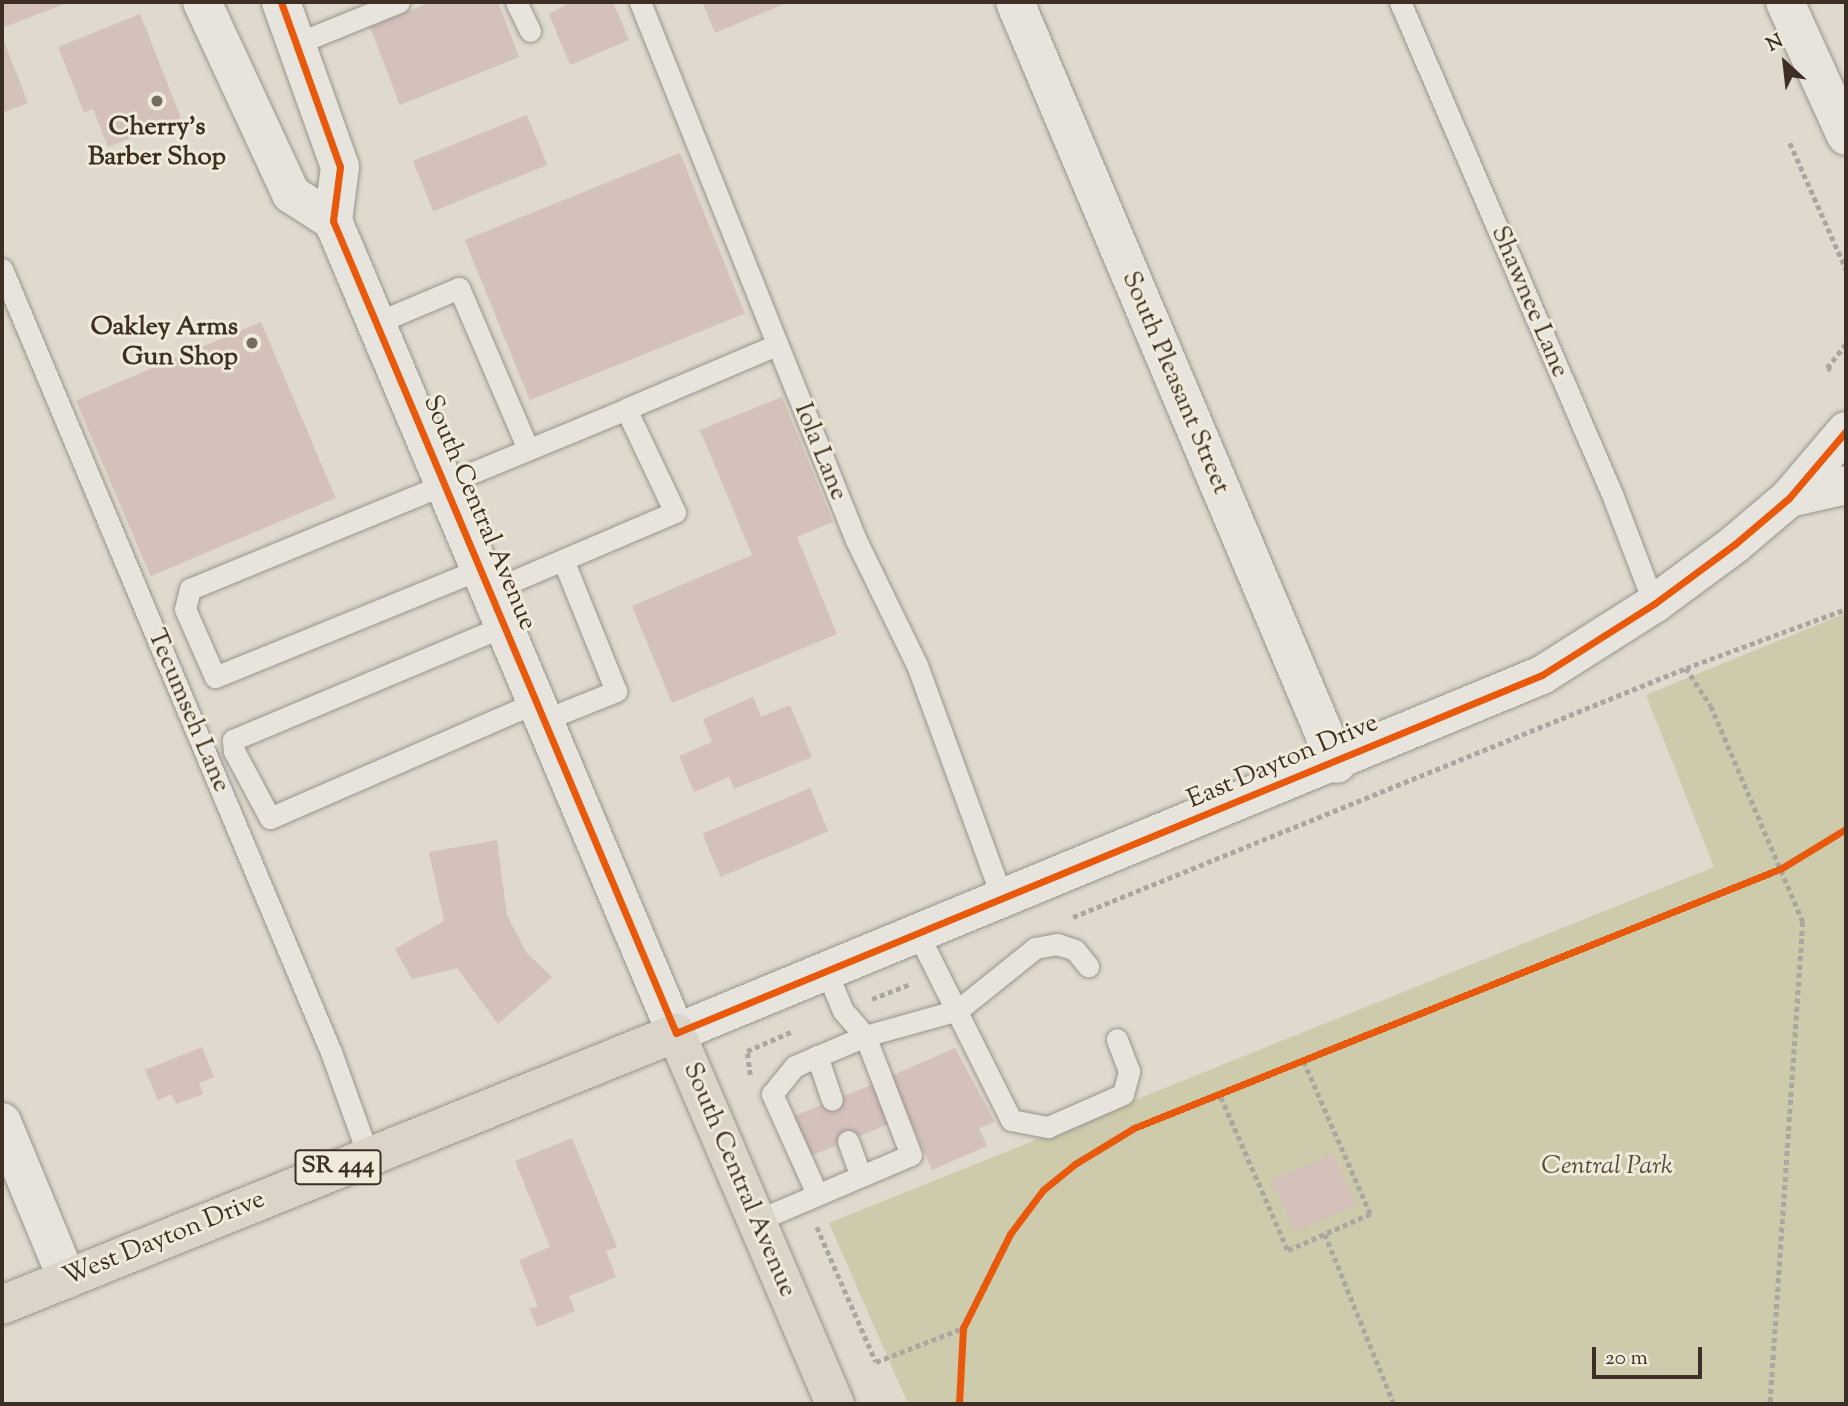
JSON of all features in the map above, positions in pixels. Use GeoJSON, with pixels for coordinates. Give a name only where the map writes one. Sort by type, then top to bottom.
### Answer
{"type":"FeatureCollection","features":[{"type":"Feature","properties":{"kind":"main road","name":"West Dayton Drive"},"geometry":{"type":"LineString","coordinates":[[2,1305],[368,1155],[676,1033]]}},
{"type":"Feature","properties":{"kind":"main road","name":"South Central Avenue"},"geometry":{"type":"LineString","coordinates":[[676,1033],[835,1404]]}},
{"type":"Feature","properties":{"kind":"street"},"geometry":{"type":"LineString","coordinates":[[202,2],[291,194],[333,221],[340,167],[298,43],[281,2]]}},
{"type":"Feature","properties":{"kind":"street","name":"South Pleasant Street"},"geometry":{"type":"LineString","coordinates":[[1015,2],[1337,764]]}},
{"type":"Feature","properties":{"kind":"street"},"geometry":{"type":"LineString","coordinates":[[1785,2],[1842,121]]}},
{"type":"Feature","properties":{"kind":"street","name":"South Central Avenue"},"geometry":{"type":"LineString","coordinates":[[333,221],[676,1033]]}},
{"type":"Feature","properties":{"kind":"street","name":"East Dayton Drive"},"geometry":{"type":"LineString","coordinates":[[676,1033],[1337,764],[1542,675],[1654,604],[1789,498],[1846,431]]}},
{"type":"Feature","properties":{"kind":"street"},"geometry":{"type":"LineString","coordinates":[[1789,498],[1846,485]]}},
{"type":"Feature","properties":{"kind":"street"},"geometry":{"type":"LineString","coordinates":[[2,1122],[67,1279]]}},
{"type":"Feature","properties":{"kind":"lane"},"geometry":{"type":"LineString","coordinates":[[298,43],[399,2]]}},
{"type":"Feature","properties":{"kind":"lane"},"geometry":{"type":"LineString","coordinates":[[516,2],[530,31]]}},
{"type":"Feature","properties":{"kind":"lane","name":"Iola Lane"},"geometry":{"type":"LineString","coordinates":[[640,2],[856,540],[916,665],[1003,900]]}},
{"type":"Feature","properties":{"kind":"lane","name":"Shawnee Lane"},"geometry":{"type":"LineString","coordinates":[[1400,2],[1654,604]]}},
{"type":"Feature","properties":{"kind":"lane","name":"Tecumseh Lane"},"geometry":{"type":"LineString","coordinates":[[2,269],[331,1052],[368,1155]]}},
{"type":"Feature","properties":{"kind":"lane"},"geometry":{"type":"LineString","coordinates":[[376,323],[459,288],[528,449]]}},
{"type":"Feature","properties":{"kind":"lane"},"geometry":{"type":"LineString","coordinates":[[626,410],[674,512],[563,560],[485,580],[215,677],[209,673],[185,609],[190,589],[626,410],[776,345]]}},
{"type":"Feature","properties":{"kind":"lane"},"geometry":{"type":"LineString","coordinates":[[504,626],[233,740],[234,751],[270,818],[540,711],[616,691],[563,560]]}},
{"type":"Feature","properties":{"kind":"lane"},"geometry":{"type":"LineString","coordinates":[[918,934],[935,973],[958,1010],[1011,1120],[1048,1127],[1123,1094],[1129,1071],[1117,1038]]}},
{"type":"Feature","properties":{"kind":"lane"},"geometry":{"type":"LineString","coordinates":[[817,1194],[772,1094],[795,1066],[865,1036],[958,1010],[1035,948],[1057,944],[1075,950],[1088,966]]}},
{"type":"Feature","properties":{"kind":"lane"},"geometry":{"type":"LineString","coordinates":[[756,1221],[911,1155],[865,1036],[843,1011],[826,970]]}},
{"type":"Feature","properties":{"kind":"lane"},"geometry":{"type":"LineString","coordinates":[[817,1056],[832,1100]]}},
{"type":"Feature","properties":{"kind":"lane"},"geometry":{"type":"LineString","coordinates":[[848,1141],[862,1176]]}},
{"type":"Feature","properties":{"kind":"path"},"geometry":{"type":"LineString","coordinates":[[1790,143],[1841,248],[1846,269]]}},
{"type":"Feature","properties":{"kind":"path"},"geometry":{"type":"LineString","coordinates":[[1831,370],[1827,368],[1846,344]]}},
{"type":"Feature","properties":{"kind":"path"},"geometry":{"type":"LineString","coordinates":[[1065,921],[1686,668],[1846,609]]}},
{"type":"Feature","properties":{"kind":"path"},"geometry":{"type":"LineString","coordinates":[[1686,668],[1711,706],[1733,768],[1782,868],[1803,922],[1770,1404]]}},
{"type":"Feature","properties":{"kind":"path"},"geometry":{"type":"LineString","coordinates":[[1769,873],[1793,861]]}},
{"type":"Feature","properties":{"kind":"path"},"geometry":{"type":"LineString","coordinates":[[747,1051],[935,973]]}},
{"type":"Feature","properties":{"kind":"path"},"geometry":{"type":"LineString","coordinates":[[1293,1068],[1317,1058]]}},
{"type":"Feature","properties":{"kind":"path"},"geometry":{"type":"LineString","coordinates":[[1221,1097],[1288,1250],[1370,1214],[1304,1063]]}},
{"type":"Feature","properties":{"kind":"path"},"geometry":{"type":"LineString","coordinates":[[1209,1101],[1233,1092]]}},
{"type":"Feature","properties":{"kind":"path"},"geometry":{"type":"LineString","coordinates":[[1325,1234],[1394,1404]]}},
{"type":"Feature","properties":{"kind":"path"},"geometry":{"type":"LineString","coordinates":[[963,1340],[963,1328],[969,1316]]}},
{"type":"Feature","properties":{"kind":"path"},"geometry":{"type":"LineString","coordinates":[[876,1362],[963,1328]]}},
{"type":"Feature","properties":{"kind":"green space","name":"Central Park"},"geometry":{"type":"Polygon","coordinates":[[[1846,613],[1846,1404],[908,1404],[829,1223],[1714,867],[1646,695],[1846,613]]]}},
{"type":"Feature","properties":{"kind":"building"},"geometry":{"type":"Polygon","coordinates":[[[2,2],[69,2],[2,28],[2,2]]]}},
{"type":"Feature","properties":{"kind":"building"},"geometry":{"type":"Polygon","coordinates":[[[431,2],[498,2],[519,57],[400,105],[370,27],[431,2]]]}},
{"type":"Feature","properties":{"kind":"building"},"geometry":{"type":"Polygon","coordinates":[[[571,2],[613,2],[629,40],[570,65],[549,14],[571,2]]]}},
{"type":"Feature","properties":{"kind":"building"},"geometry":{"type":"Polygon","coordinates":[[[702,2],[789,2],[715,33],[702,2]]]}},
{"type":"Feature","properties":{"kind":"building"},"geometry":{"type":"Polygon","coordinates":[[[140,14],[181,118],[108,147],[93,109],[84,113],[58,47],[140,14]]]}},
{"type":"Feature","properties":{"kind":"building"},"geometry":{"type":"Polygon","coordinates":[[[2,36],[28,103],[2,113],[2,36]]]}},
{"type":"Feature","properties":{"kind":"building"},"geometry":{"type":"Polygon","coordinates":[[[527,115],[547,165],[433,211],[413,161],[527,115]]]}},
{"type":"Feature","properties":{"kind":"building"},"geometry":{"type":"Polygon","coordinates":[[[680,153],[745,313],[530,400],[465,240],[680,153]]]}},
{"type":"Feature","properties":{"kind":"building"},"geometry":{"type":"Polygon","coordinates":[[[261,322],[336,498],[151,576],[76,401],[261,322]]]}},
{"type":"Feature","properties":{"kind":"building"},"geometry":{"type":"Polygon","coordinates":[[[782,397],[833,522],[797,537],[837,634],[672,703],[632,606],[752,555],[700,430],[782,397]]]}},
{"type":"Feature","properties":{"kind":"building"},"geometry":{"type":"Polygon","coordinates":[[[753,697],[761,717],[790,705],[812,757],[734,789],[729,777],[694,792],[679,756],[712,742],[703,719],[753,697]]]}},
{"type":"Feature","properties":{"kind":"building"},"geometry":{"type":"Polygon","coordinates":[[[810,788],[828,831],[721,877],[702,834],[810,788]]]}},
{"type":"Feature","properties":{"kind":"building"},"geometry":{"type":"Polygon","coordinates":[[[497,840],[507,915],[526,952],[552,977],[498,1024],[457,968],[412,979],[395,949],[444,921],[429,852],[497,840]]]}},
{"type":"Feature","properties":{"kind":"building"},"geometry":{"type":"Polygon","coordinates":[[[202,1047],[214,1077],[199,1083],[203,1094],[176,1104],[172,1094],[158,1100],[145,1070],[202,1047]]]}},
{"type":"Feature","properties":{"kind":"building"},"geometry":{"type":"Polygon","coordinates":[[[955,1048],[995,1122],[979,1128],[987,1146],[932,1170],[891,1076],[955,1048]]]}},
{"type":"Feature","properties":{"kind":"building"},"geometry":{"type":"Polygon","coordinates":[[[876,1083],[892,1123],[811,1156],[794,1116],[876,1083]]]}},
{"type":"Feature","properties":{"kind":"building"},"geometry":{"type":"Polygon","coordinates":[[[572,1138],[617,1247],[606,1251],[616,1277],[569,1296],[575,1311],[537,1327],[529,1308],[538,1307],[519,1260],[550,1247],[515,1161],[572,1138]]]}},
{"type":"Feature","properties":{"kind":"building"},"geometry":{"type":"Polygon","coordinates":[[[1334,1154],[1356,1206],[1294,1232],[1272,1180],[1334,1154]]]}},
{"type":"Feature","properties":{"kind":"cycle path"},"geometry":{"type":"LineString","coordinates":[[281,2],[340,167],[333,221],[676,1033],[1542,675],[1654,604],[1735,544],[1789,498],[1846,431]]}},
{"type":"Feature","properties":{"kind":"cycle path"},"geometry":{"type":"LineString","coordinates":[[959,1404],[963,1328],[1010,1234],[1043,1190],[1075,1164],[1134,1128],[1782,868],[1846,829]]}},
{"type":"Feature","properties":{"kind":"place","name":"Cherry's Barber Shop"},"geometry":{"type":"Point","coordinates":[157,101]}},
{"type":"Feature","properties":{"kind":"place","name":"Oakley Arms Gun Shop"},"geometry":{"type":"Point","coordinates":[252,343]}}]}
